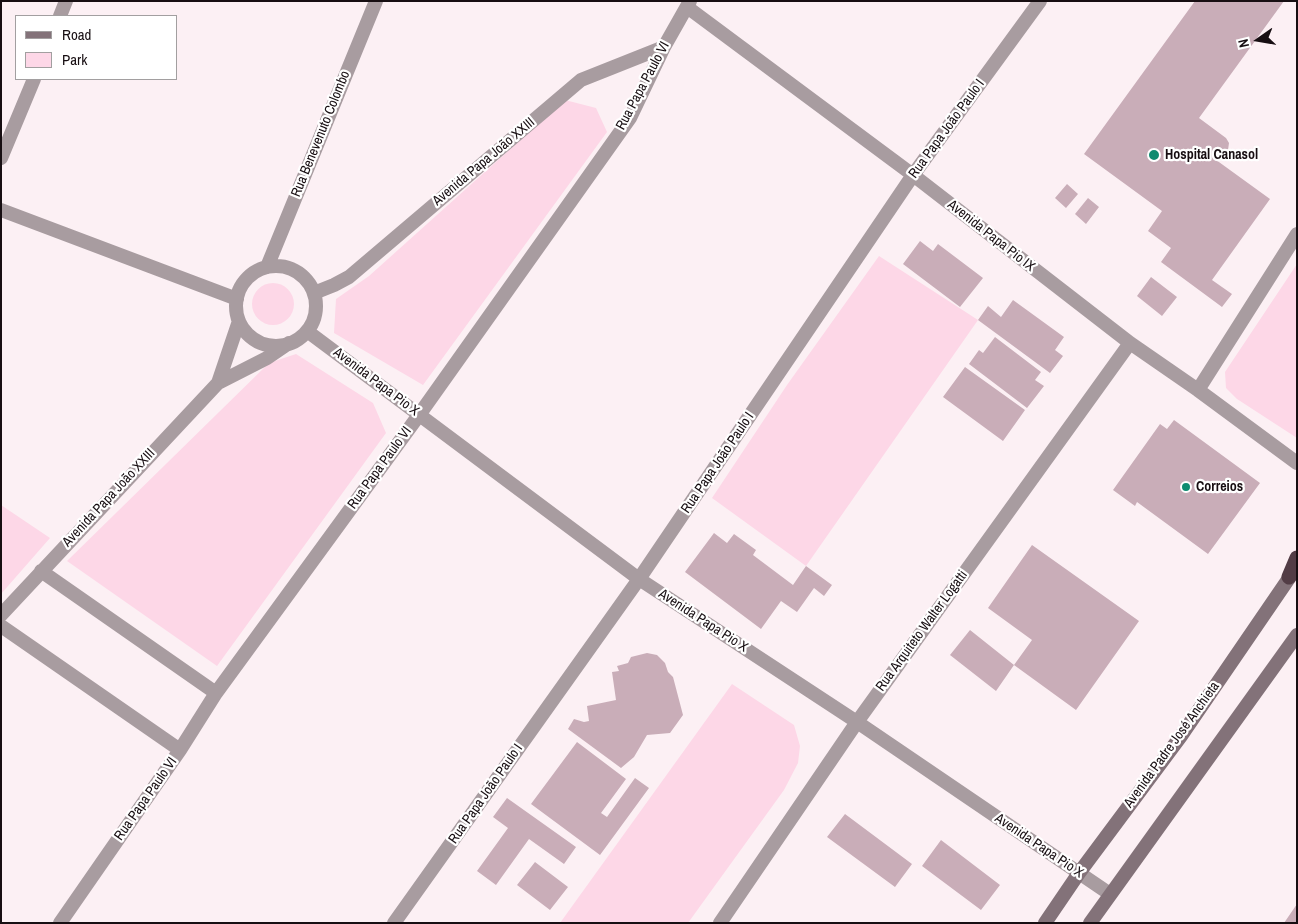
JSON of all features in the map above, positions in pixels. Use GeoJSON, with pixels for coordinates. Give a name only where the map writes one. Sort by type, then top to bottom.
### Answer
{"type":"FeatureCollection","features":[{"type":"Feature","properties":{"kind":"highway"},"geometry":{"type":"LineString","coordinates":[[1293,572],[1297,558]]}},
{"type":"Feature","properties":{"kind":"main road","name":"Avenida Padre José Anchieta"},"geometry":{"type":"LineString","coordinates":[[1046,923],[1079,873],[1181,736],[1293,572]]}},
{"type":"Feature","properties":{"kind":"main road"},"geometry":{"type":"LineString","coordinates":[[1090,923],[1297,635]]}},
{"type":"Feature","properties":{"kind":"street"},"geometry":{"type":"LineString","coordinates":[[60,15],[66,1]]}},
{"type":"Feature","properties":{"kind":"street","name":"Rua Benevenuto Colombo"},"geometry":{"type":"LineString","coordinates":[[267,267],[376,1]]}},
{"type":"Feature","properties":{"kind":"street","name":"Rua Papa João Paulo I"},"geometry":{"type":"LineString","coordinates":[[394,923],[639,579],[913,176],[1040,1]]}},
{"type":"Feature","properties":{"kind":"street","name":"Avenida Papa Pio IX"},"geometry":{"type":"LineString","coordinates":[[689,4],[1130,342],[1297,463]]}},
{"type":"Feature","properties":{"kind":"street","name":"Rua Papa Paulo VI"},"geometry":{"type":"LineString","coordinates":[[60,923],[180,750],[216,693],[419,415],[630,118],[664,47],[689,4]]}},
{"type":"Feature","properties":{"kind":"street","name":"Avenida Papa João XXIII"},"geometry":{"type":"LineString","coordinates":[[314,293],[350,276],[581,80],[664,47]]}},
{"type":"Feature","properties":{"kind":"street"},"geometry":{"type":"LineString","coordinates":[[1,158],[34,80]]}},
{"type":"Feature","properties":{"kind":"street"},"geometry":{"type":"LineString","coordinates":[[1,210],[237,299]]}},
{"type":"Feature","properties":{"kind":"street"},"geometry":{"type":"LineString","coordinates":[[1198,390],[1297,234]]}},
{"type":"Feature","properties":{"kind":"street"},"geometry":{"type":"LineString","coordinates":[[278,266],[296,271],[309,283],[314,293],[316,306],[313,319],[307,331],[289,343],[278,345],[266,344],[254,339],[239,321],[237,299],[240,288],[247,278],[256,271],[278,266]]}},
{"type":"Feature","properties":{"kind":"street","name":"Avenida Papa João XXIII"},"geometry":{"type":"LineString","coordinates":[[218,383],[239,321]]}},
{"type":"Feature","properties":{"kind":"street","name":"Avenida Papa Pio X"},"geometry":{"type":"LineString","coordinates":[[307,331],[639,579],[857,722],[1110,894]]}},
{"type":"Feature","properties":{"kind":"street","name":"Rua Arquiteto Walter Logatti"},"geometry":{"type":"LineString","coordinates":[[720,923],[857,722],[1130,342]]}},
{"type":"Feature","properties":{"kind":"street","name":"Avenida Papa João XXIII"},"geometry":{"type":"LineString","coordinates":[[1,615],[218,383],[267,358],[289,343]]}},
{"type":"Feature","properties":{"kind":"street"},"geometry":{"type":"LineString","coordinates":[[41,571],[216,693]]}},
{"type":"Feature","properties":{"kind":"street"},"geometry":{"type":"LineString","coordinates":[[1,626],[180,750]]}},
{"type":"Feature","properties":{"kind":"green space"},"geometry":{"type":"Polygon","coordinates":[[[565,100],[596,108],[607,132],[423,385],[334,333],[336,299],[369,276],[565,100]]]}},
{"type":"Feature","properties":{"kind":"green space"},"geometry":{"type":"Polygon","coordinates":[[[879,256],[978,320],[806,566],[712,498],[787,385],[879,256]]]}},
{"type":"Feature","properties":{"kind":"green space"},"geometry":{"type":"Polygon","coordinates":[[[1297,264],[1297,438],[1237,399],[1226,388],[1225,372],[1297,264]]]}},
{"type":"Feature","properties":{"kind":"green space"},"geometry":{"type":"Polygon","coordinates":[[[269,283],[277,283],[288,289],[294,304],[288,319],[277,325],[269,325],[258,319],[252,308],[252,300],[258,289],[269,283]]]}},
{"type":"Feature","properties":{"kind":"green space"},"geometry":{"type":"Polygon","coordinates":[[[296,354],[373,403],[386,433],[217,666],[67,561],[269,363],[296,354]]]}},
{"type":"Feature","properties":{"kind":"green space"},"geometry":{"type":"Polygon","coordinates":[[[1,505],[50,538],[1,594],[1,505]]]}},
{"type":"Feature","properties":{"kind":"green space"},"geometry":{"type":"Polygon","coordinates":[[[732,684],[794,725],[800,746],[798,763],[784,790],[688,923],[560,923],[732,684]]]}},
{"type":"Feature","properties":{"kind":"building","name":"Hospital Canasol"},"geometry":{"type":"Polygon","coordinates":[[[1195,1],[1284,1],[1199,118],[1226,138],[1229,143],[1228,150],[1224,154],[1212,157],[1270,199],[1212,280],[1232,294],[1222,307],[1161,262],[1171,248],[1148,231],[1162,211],[1084,154],[1195,1]]]}},
{"type":"Feature","properties":{"kind":"building"},"geometry":{"type":"Polygon","coordinates":[[[1067,184],[1078,194],[1066,208],[1055,198],[1067,184]]]}},
{"type":"Feature","properties":{"kind":"building"},"geometry":{"type":"Polygon","coordinates":[[[1088,198],[1099,207],[1086,224],[1075,214],[1088,198]]]}},
{"type":"Feature","properties":{"kind":"building"},"geometry":{"type":"Polygon","coordinates":[[[920,241],[933,251],[938,244],[983,278],[960,307],[903,264],[920,241]]]}},
{"type":"Feature","properties":{"kind":"building"},"geometry":{"type":"Polygon","coordinates":[[[1151,277],[1177,297],[1162,316],[1137,296],[1151,277]]]}},
{"type":"Feature","properties":{"kind":"building"},"geometry":{"type":"Polygon","coordinates":[[[1013,300],[1064,337],[1055,350],[1063,356],[1050,373],[978,320],[988,306],[1001,317],[1013,300]]]}},
{"type":"Feature","properties":{"kind":"building"},"geometry":{"type":"Polygon","coordinates":[[[995,337],[1041,372],[1035,380],[1044,386],[1027,408],[969,364],[979,350],[983,353],[995,337]]]}},
{"type":"Feature","properties":{"kind":"building"},"geometry":{"type":"Polygon","coordinates":[[[965,367],[1025,410],[1003,441],[943,397],[965,367]]]}},
{"type":"Feature","properties":{"kind":"building","name":"Correios"},"geometry":{"type":"Polygon","coordinates":[[[1174,420],[1260,483],[1208,554],[1137,502],[1135,506],[1113,490],[1160,424],[1167,429],[1174,420]]]}},
{"type":"Feature","properties":{"kind":"building"},"geometry":{"type":"Polygon","coordinates":[[[714,533],[727,543],[734,534],[756,550],[753,555],[793,585],[806,566],[832,585],[824,596],[814,588],[797,612],[781,601],[761,629],[685,572],[714,533]]]}},
{"type":"Feature","properties":{"kind":"building"},"geometry":{"type":"Polygon","coordinates":[[[1032,545],[1139,621],[1076,710],[1014,665],[1032,640],[988,608],[1032,545]]]}},
{"type":"Feature","properties":{"kind":"building"},"geometry":{"type":"Polygon","coordinates":[[[970,630],[1014,665],[996,691],[950,655],[970,630]]]}},
{"type":"Feature","properties":{"kind":"building"},"geometry":{"type":"Polygon","coordinates":[[[647,653],[657,655],[665,663],[668,672],[673,677],[683,715],[670,733],[647,735],[634,757],[621,768],[568,729],[574,719],[584,722],[589,721],[587,706],[616,700],[612,672],[619,671],[617,666],[628,663],[631,657],[647,653]]]}},
{"type":"Feature","properties":{"kind":"building"},"geometry":{"type":"Polygon","coordinates":[[[577,742],[626,779],[601,813],[607,817],[635,778],[649,788],[600,855],[531,804],[577,742]]]}},
{"type":"Feature","properties":{"kind":"building"},"geometry":{"type":"Polygon","coordinates":[[[507,798],[576,847],[564,864],[529,839],[496,885],[477,871],[508,828],[493,817],[507,798]]]}},
{"type":"Feature","properties":{"kind":"building"},"geometry":{"type":"Polygon","coordinates":[[[845,814],[912,864],[895,887],[827,837],[845,814]]]}},
{"type":"Feature","properties":{"kind":"building"},"geometry":{"type":"Polygon","coordinates":[[[941,840],[1000,885],[981,910],[922,866],[941,840]]]}},
{"type":"Feature","properties":{"kind":"building"},"geometry":{"type":"Polygon","coordinates":[[[535,862],[568,887],[550,910],[517,885],[535,862]]]}},
{"type":"Feature","properties":{"kind":"building"},"geometry":{"type":"Polygon","coordinates":[[[1297,904],[1297,923],[1284,923],[1297,904]]]}},
{"type":"Feature","properties":{"kind":"place","name":"Hospital Canasol"},"geometry":{"type":"Point","coordinates":[1154,155]}},
{"type":"Feature","properties":{"kind":"place","name":"Correios"},"geometry":{"type":"Point","coordinates":[1186,487]}}]}
